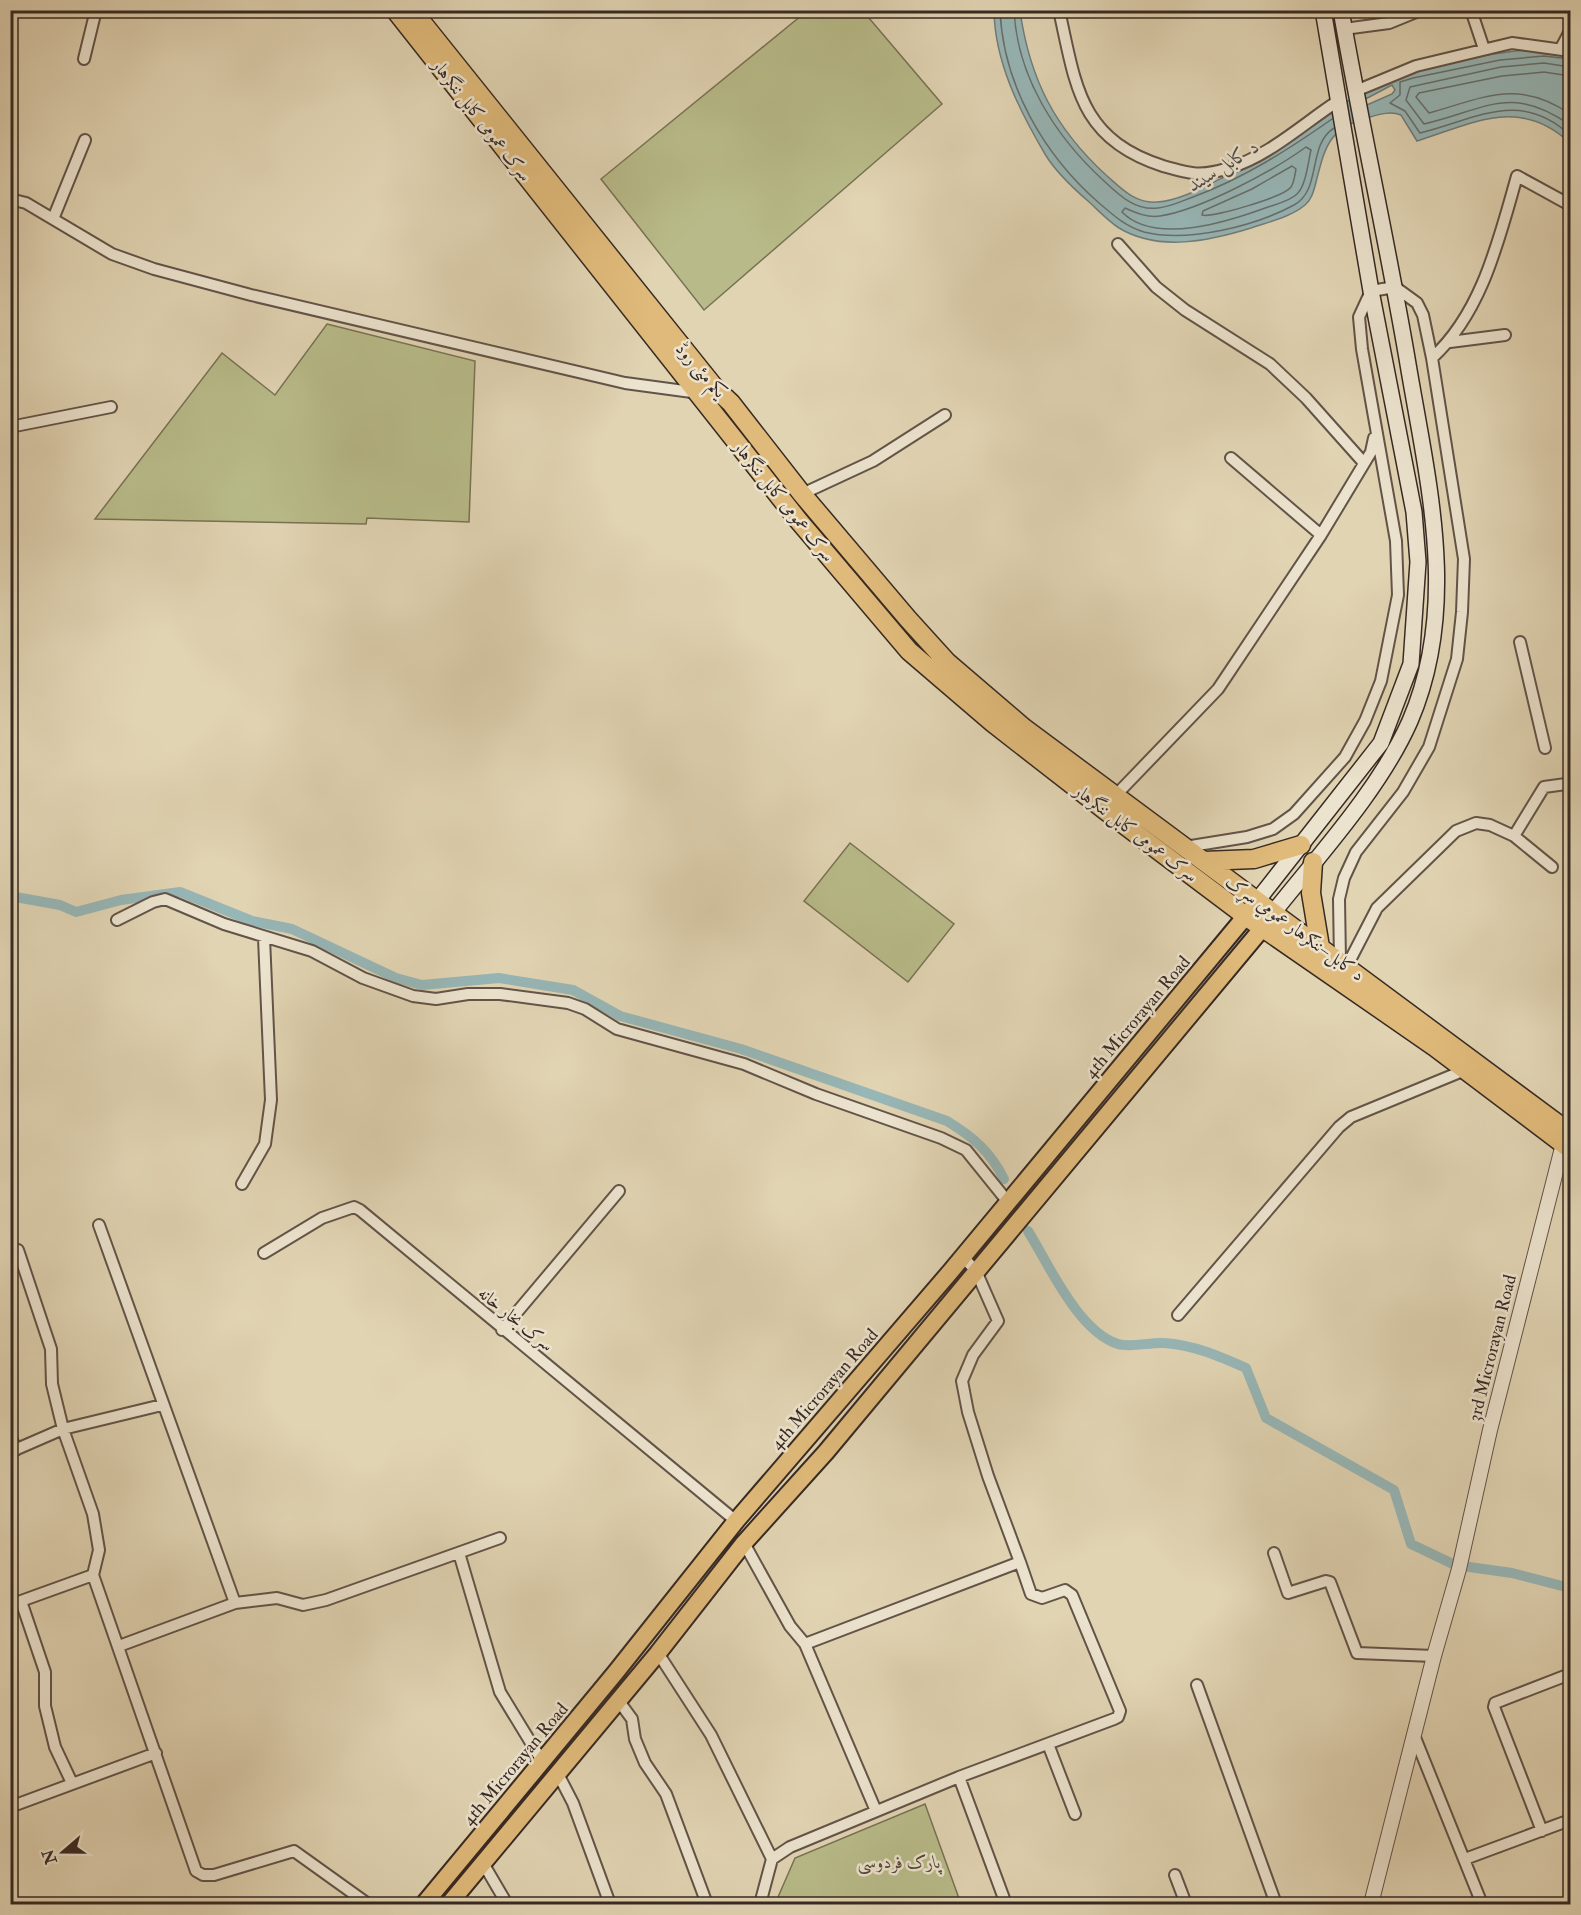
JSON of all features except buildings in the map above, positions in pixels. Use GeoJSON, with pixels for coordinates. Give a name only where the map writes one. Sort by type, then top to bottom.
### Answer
{"type":"FeatureCollection","features":[{"type":"Feature","properties":{"kind":"highway","name":"سرک عمومی کابل ننگرهار"},"geometry":{"type":"LineString","coordinates":[[395,10],[707,391],[840,572],[909,651],[993,723],[1252,909]]}},
{"type":"Feature","properties":{"kind":"highway","name":"سرک عمومی کابل ننگرهار"},"geometry":{"type":"LineString","coordinates":[[412,10],[672,336]]}},
{"type":"Feature","properties":{"kind":"highway","name":"یکم مئی روڈ"},"geometry":{"type":"LineString","coordinates":[[672,336],[707,391],[731,403]]}},
{"type":"Feature","properties":{"kind":"highway","name":"د کابل–ننګرهار عمومي سړک"},"geometry":{"type":"LineString","coordinates":[[731,403],[802,494],[947,662],[1024,728],[1204,861],[1252,909],[1465,1070],[1568,1142]]}},
{"type":"Feature","properties":{"kind":"highway"},"geometry":{"type":"LineString","coordinates":[[1204,861],[1254,859],[1301,845]]}},
{"type":"Feature","properties":{"kind":"highway"},"geometry":{"type":"LineString","coordinates":[[1313,862],[1312,902],[1320,947]]}},
{"type":"Feature","properties":{"kind":"highway","name":"د کابل–ننګرهار عمومي سړک"},"geometry":{"type":"LineString","coordinates":[[1269,921],[1320,947],[1343,963],[1568,1142]]}},
{"type":"Feature","properties":{"kind":"main road"},"geometry":{"type":"LineString","coordinates":[[1252,909],[1381,743],[1411,664],[1418,562],[1414,512],[1371,291],[1323,10]]}},
{"type":"Feature","properties":{"kind":"main road"},"geometry":{"type":"LineString","coordinates":[[449,1905],[658,1653],[744,1543],[826,1452],[1269,921],[1386,768],[1410,720],[1430,655],[1438,567],[1434,508],[1395,287],[1341,10]]}},
{"type":"Feature","properties":{"kind":"main road","name":"4th Microrayan Road"},"geometry":{"type":"LineString","coordinates":[[424,1905],[736,1521],[963,1257],[1252,909]]}},
{"type":"Feature","properties":{"kind":"main road"},"geometry":{"type":"LineString","coordinates":[[546,1756],[562,1769]]}},
{"type":"Feature","properties":{"kind":"street"},"geometry":{"type":"LineString","coordinates":[[84,59],[96,10]]}},
{"type":"Feature","properties":{"kind":"street"},"geometry":{"type":"LineString","coordinates":[[1059,10],[1077,89],[1086,110],[1111,140],[1153,162],[1201,176],[1232,168],[1267,149],[1338,102]]}},
{"type":"Feature","properties":{"kind":"street"},"geometry":{"type":"LineString","coordinates":[[1344,29],[1389,23],[1421,10]]}},
{"type":"Feature","properties":{"kind":"street"},"geometry":{"type":"LineString","coordinates":[[1471,10],[1484,49]]}},
{"type":"Feature","properties":{"kind":"street"},"geometry":{"type":"LineString","coordinates":[[1358,91],[1416,66],[1512,43],[1565,50],[1570,32]]}},
{"type":"Feature","properties":{"kind":"street"},"geometry":{"type":"LineString","coordinates":[[53,219],[85,140]]}},
{"type":"Feature","properties":{"kind":"street"},"geometry":{"type":"LineString","coordinates":[[1432,358],[1450,342],[1461,327],[1495,252],[1517,176],[1570,205]]}},
{"type":"Feature","properties":{"kind":"street"},"geometry":{"type":"LineString","coordinates":[[10,199],[26,203],[123,258],[251,295],[625,384],[707,391]]}},
{"type":"Feature","properties":{"kind":"street"},"geometry":{"type":"LineString","coordinates":[[1118,243],[1156,287],[1185,310],[1270,364],[1306,398],[1364,463]]}},
{"type":"Feature","properties":{"kind":"street"},"geometry":{"type":"LineString","coordinates":[[1185,847],[1247,837],[1273,829],[1294,814],[1345,757],[1365,721],[1381,681],[1392,640],[1398,595],[1396,541],[1375,430],[1359,317],[1371,291],[1395,287],[1418,303],[1423,315],[1432,358],[1464,559],[1457,659],[1429,747],[1418,771],[1356,852],[1344,878],[1339,898],[1343,963]]}},
{"type":"Feature","properties":{"kind":"street"},"geometry":{"type":"LineString","coordinates":[[1450,342],[1505,335]]}},
{"type":"Feature","properties":{"kind":"street"},"geometry":{"type":"LineString","coordinates":[[10,427],[111,407]]}},
{"type":"Feature","properties":{"kind":"street"},"geometry":{"type":"LineString","coordinates":[[802,494],[873,461],[945,415]]}},
{"type":"Feature","properties":{"kind":"street"},"geometry":{"type":"LineString","coordinates":[[1116,795],[1218,688],[1321,535],[1371,452],[1375,430]]}},
{"type":"Feature","properties":{"kind":"street"},"geometry":{"type":"LineString","coordinates":[[1231,458],[1321,535]]}},
{"type":"Feature","properties":{"kind":"street"},"geometry":{"type":"LineString","coordinates":[[1520,642],[1545,748]]}},
{"type":"Feature","properties":{"kind":"street"},"geometry":{"type":"LineString","coordinates":[[1514,836],[1544,787],[1566,784]]}},
{"type":"Feature","properties":{"kind":"street"},"geometry":{"type":"LineString","coordinates":[[1343,963],[1377,908],[1456,831],[1476,823],[1490,825],[1514,836],[1552,867]]}},
{"type":"Feature","properties":{"kind":"street"},"geometry":{"type":"LineString","coordinates":[[117,920],[153,902],[165,899],[264,938],[312,951],[363,978],[413,996],[436,999],[468,994],[501,994],[568,1003],[585,1009],[617,1029],[744,1064],[816,1094],[892,1119],[966,1150],[1008,1202]]}},
{"type":"Feature","properties":{"kind":"street"},"geometry":{"type":"LineString","coordinates":[[242,1184],[266,1144],[271,1100],[264,938]]}},
{"type":"Feature","properties":{"kind":"street"},"geometry":{"type":"LineString","coordinates":[[1178,1315],[1339,1127],[1351,1118],[1465,1070]]}},
{"type":"Feature","properties":{"kind":"street","name":"3rd Microrayan Road"},"geometry":{"type":"LineString","coordinates":[[1371,1905],[1434,1656],[1460,1566],[1490,1430],[1568,1142]]}},
{"type":"Feature","properties":{"kind":"street"},"geometry":{"type":"LineString","coordinates":[[502,1330],[619,1191]]}},
{"type":"Feature","properties":{"kind":"street","name":"سرک بخار خانه"},"geometry":{"type":"LineString","coordinates":[[264,1253],[322,1218],[354,1207],[736,1521]]}},
{"type":"Feature","properties":{"kind":"street"},"geometry":{"type":"LineString","coordinates":[[99,1225],[235,1603]]}},
{"type":"Feature","properties":{"kind":"street"},"geometry":{"type":"LineString","coordinates":[[18,1250],[51,1349],[52,1384],[63,1429],[93,1514],[99,1550],[93,1575],[196,1871],[203,1875],[214,1875],[294,1851],[368,1905]]}},
{"type":"Feature","properties":{"kind":"street"},"geometry":{"type":"LineString","coordinates":[[760,1905],[772,1859],[790,1846],[959,1777],[1118,1717],[1120,1711],[1072,1594],[1065,1590],[1042,1598],[1031,1594],[988,1476],[968,1412],[962,1381],[973,1355],[998,1321],[976,1271],[963,1257]]}},
{"type":"Feature","properties":{"kind":"street"},"geometry":{"type":"LineString","coordinates":[[10,1436],[13,1451],[63,1429],[162,1405]]}},
{"type":"Feature","properties":{"kind":"street"},"geometry":{"type":"LineString","coordinates":[[119,1646],[235,1603],[277,1598],[303,1605],[326,1600],[500,1538]]}},
{"type":"Feature","properties":{"kind":"street"},"geometry":{"type":"LineString","coordinates":[[744,1543],[790,1626],[805,1644],[876,1810]]}},
{"type":"Feature","properties":{"kind":"street"},"geometry":{"type":"LineString","coordinates":[[459,1553],[500,1692],[546,1756]]}},
{"type":"Feature","properties":{"kind":"street"},"geometry":{"type":"LineString","coordinates":[[1274,1554],[1288,1593],[1326,1581],[1330,1582],[1357,1653],[1434,1656]]}},
{"type":"Feature","properties":{"kind":"street"},"geometry":{"type":"LineString","coordinates":[[805,1644],[1020,1562]]}},
{"type":"Feature","properties":{"kind":"street"},"geometry":{"type":"LineString","coordinates":[[72,1784],[55,1747],[45,1706],[45,1672],[16,1603],[93,1575]]}},
{"type":"Feature","properties":{"kind":"street"},"geometry":{"type":"LineString","coordinates":[[658,1653],[711,1735],[772,1859]]}},
{"type":"Feature","properties":{"kind":"street"},"geometry":{"type":"LineString","coordinates":[[1542,1831],[1494,1707],[1495,1703],[1570,1674]]}},
{"type":"Feature","properties":{"kind":"street"},"geometry":{"type":"LineString","coordinates":[[1197,1685],[1276,1905]]}},
{"type":"Feature","properties":{"kind":"street"},"geometry":{"type":"LineString","coordinates":[[618,1700],[632,1719],[635,1739],[645,1763],[666,1794],[707,1905]]}},
{"type":"Feature","properties":{"kind":"street"},"geometry":{"type":"LineString","coordinates":[[1414,1735],[1482,1905]]}},
{"type":"Feature","properties":{"kind":"street"},"geometry":{"type":"LineString","coordinates":[[1048,1744],[1075,1814]]}},
{"type":"Feature","properties":{"kind":"street"},"geometry":{"type":"LineString","coordinates":[[10,1807],[156,1753]]}},
{"type":"Feature","properties":{"kind":"street"},"geometry":{"type":"LineString","coordinates":[[562,1769],[610,1905]]}},
{"type":"Feature","properties":{"kind":"street"},"geometry":{"type":"LineString","coordinates":[[959,1777],[1006,1905]]}},
{"type":"Feature","properties":{"kind":"street"},"geometry":{"type":"LineString","coordinates":[[1465,1859],[1570,1820]]}},
{"type":"Feature","properties":{"kind":"street"},"geometry":{"type":"LineString","coordinates":[[483,1863],[507,1905]]}},
{"type":"Feature","properties":{"kind":"street"},"geometry":{"type":"LineString","coordinates":[[1174,1875],[1186,1905]]}},
{"type":"Feature","properties":{"kind":"green space"},"geometry":{"type":"Polygon","coordinates":[[[807,11],[863,11],[942,104],[704,310],[601,179],[807,11]]]}},
{"type":"Feature","properties":{"kind":"green space"},"geometry":{"type":"Polygon","coordinates":[[[327,324],[475,361],[469,522],[367,518],[366,524],[95,519],[222,353],[275,395],[327,324]]]}},
{"type":"Feature","properties":{"kind":"green space"},"geometry":{"type":"Polygon","coordinates":[[[850,843],[954,924],[908,982],[804,901],[850,843]]]}},
{"type":"Feature","properties":{"kind":"green space","name":"پارک فردوسی"},"geometry":{"type":"Polygon","coordinates":[[[925,1804],[961,1904],[775,1904],[795,1858],[925,1804]]]}},
{"type":"Feature","properties":{"kind":"water"},"geometry":{"type":"Polygon","coordinates":[[[994,11],[1020,11],[1030,59],[1038,81],[1059,121],[1072,139],[1106,175],[1135,198],[1149,202],[1166,201],[1184,196],[1246,166],[1343,104],[1377,86],[1449,63],[1502,53],[1550,50],[1570,54],[1570,143],[1551,129],[1533,120],[1515,117],[1477,121],[1417,141],[1401,115],[1389,113],[1378,115],[1356,122],[1336,134],[1325,150],[1310,199],[1293,213],[1218,237],[1184,242],[1151,240],[1134,235],[1111,222],[1070,185],[1049,160],[1026,120],[1010,85],[995,30],[994,11]],[[1392,85],[1356,104],[1360,108],[1392,94],[1395,90],[1392,85]]]}},
{"type":"Feature","properties":{"kind":"waterway"},"geometry":{"type":"LineString","coordinates":[[10,896],[60,905],[76,912],[121,900],[180,892],[252,921],[292,929],[396,978],[422,985],[499,978],[573,990],[620,1016],[741,1049],[947,1121],[980,1146],[993,1160],[1004,1179]]}},
{"type":"Feature","properties":{"kind":"waterway"},"geometry":{"type":"LineString","coordinates":[[1028,1231],[1066,1295],[1090,1326],[1118,1344],[1164,1343],[1186,1346],[1216,1355],[1246,1368],[1266,1418],[1394,1490],[1411,1544],[1455,1565],[1512,1573],[1570,1588]]}},
{"type":"Feature","properties":{"kind":"water label","name":"د کابل سيند"},"geometry":{"type":"Point","coordinates":[1223,165]}}]}
